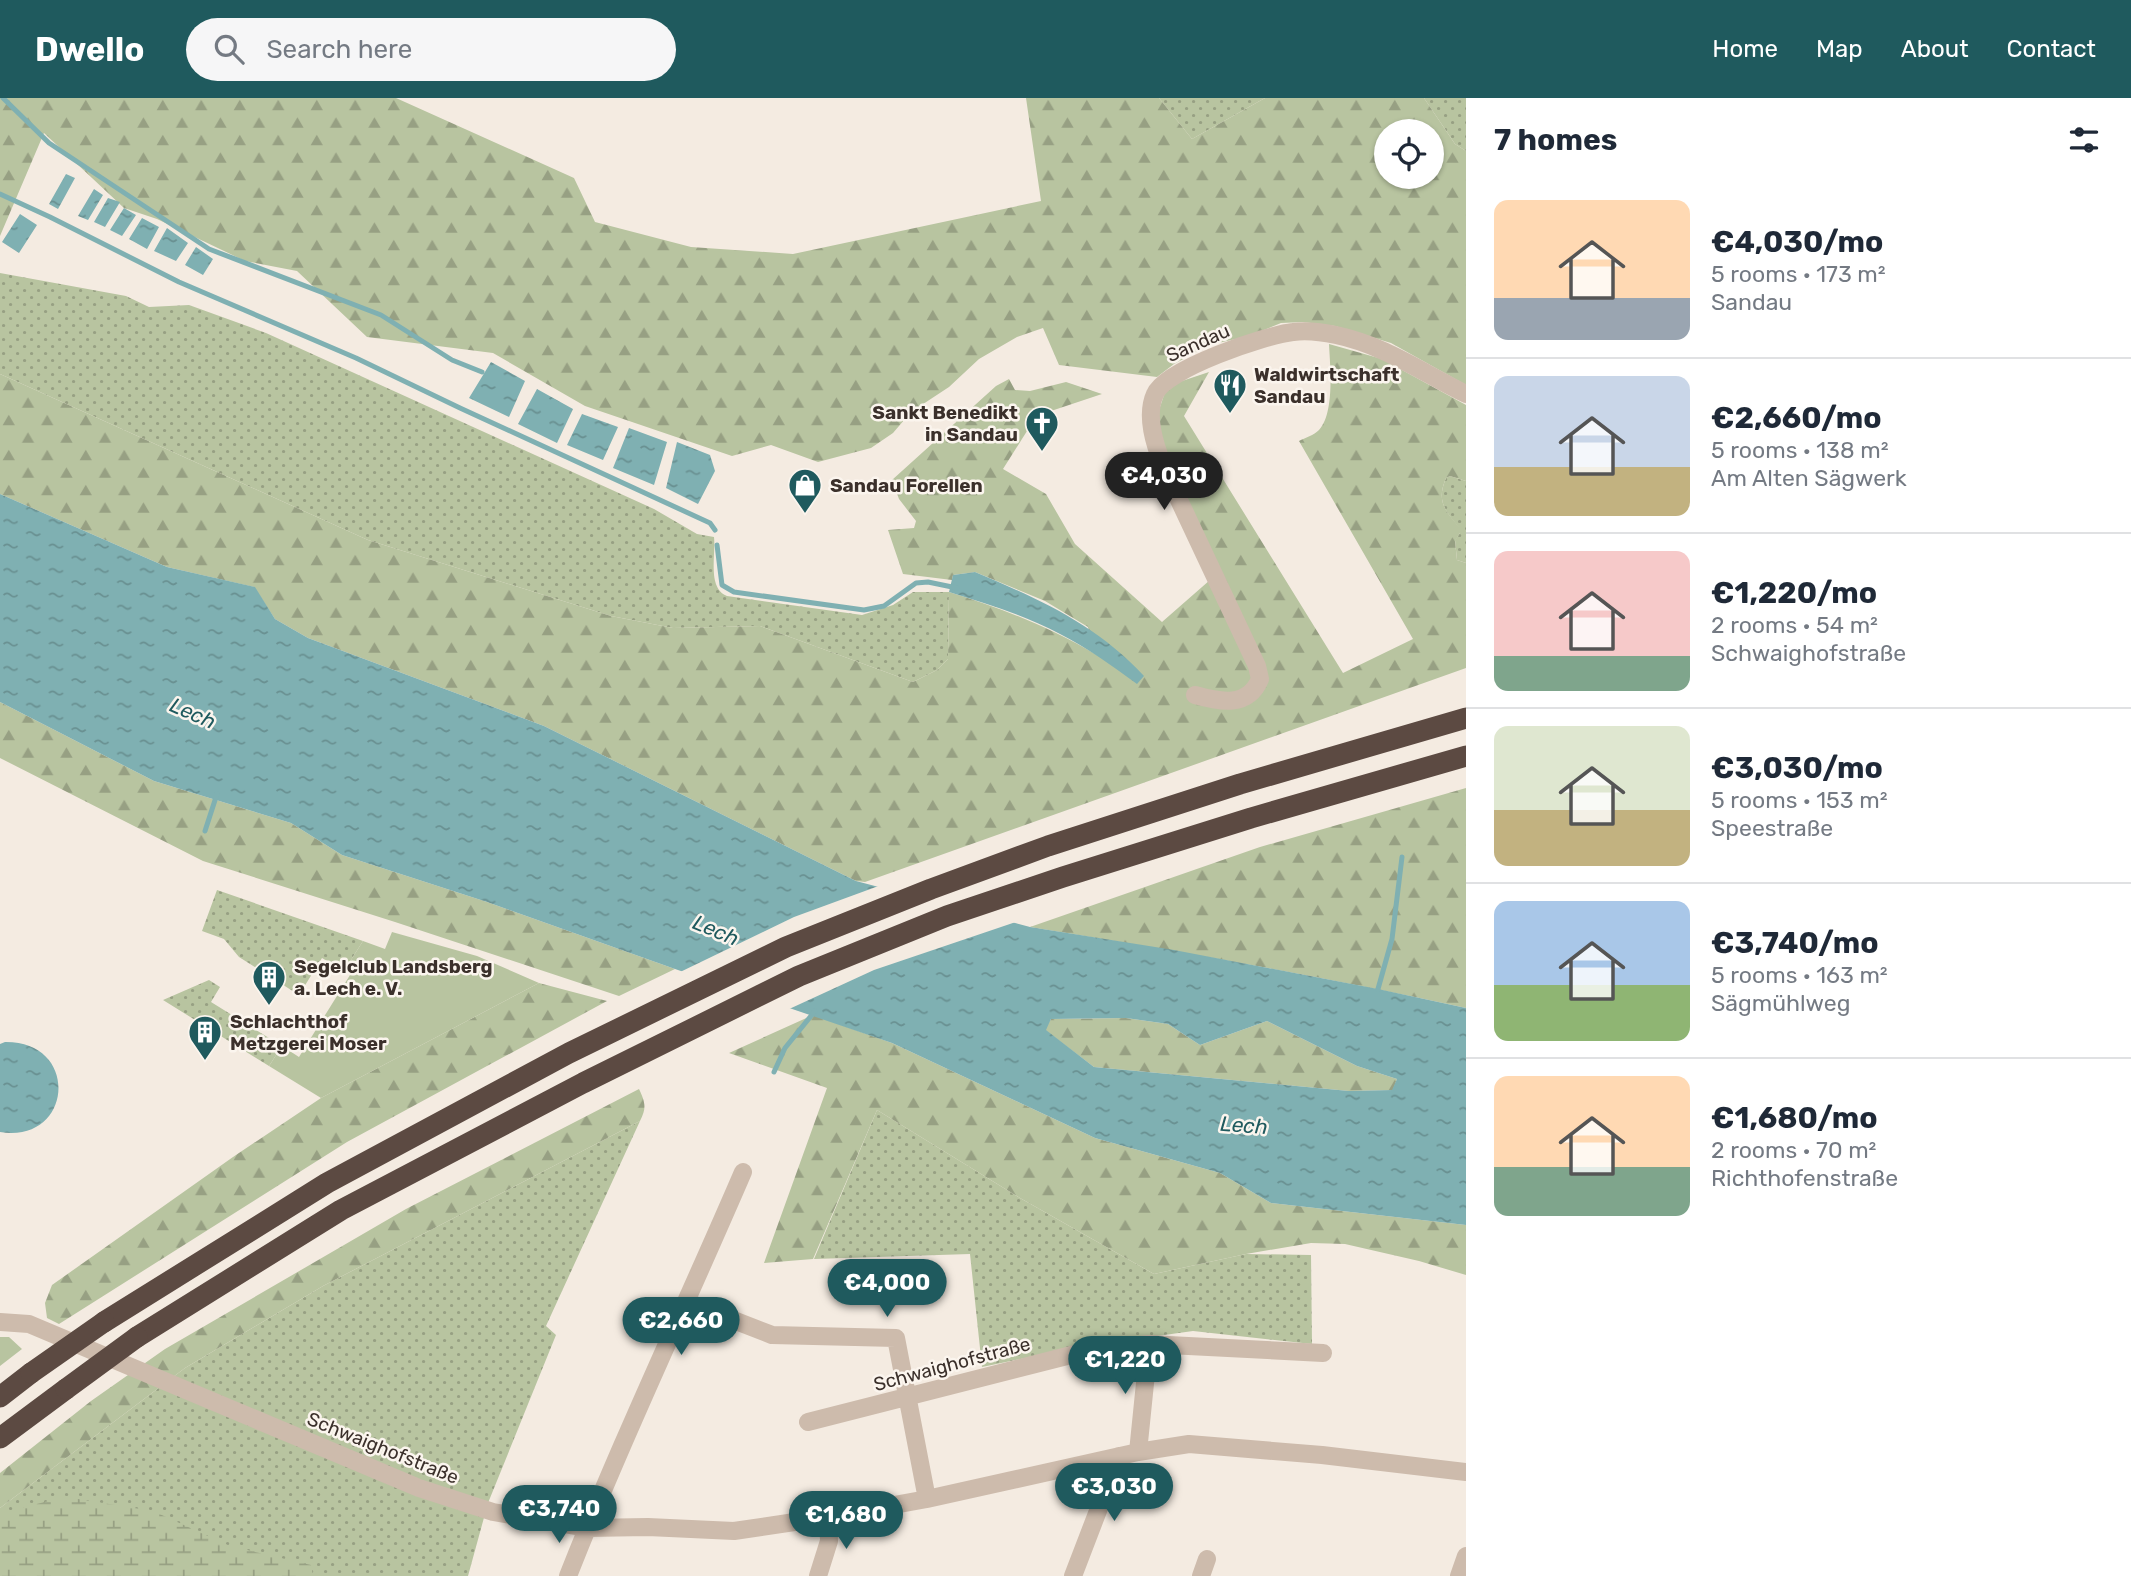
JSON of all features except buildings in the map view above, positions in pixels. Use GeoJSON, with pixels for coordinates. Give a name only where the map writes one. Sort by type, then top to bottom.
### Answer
{"type":"FeatureCollection","features":[{"type":"Feature","properties":{"kind":"highway"},"geometry":{"type":"LineString","coordinates":[[0,1397],[104,1322],[327,1182],[569,1053],[786,947],[1048,846],[1240,784],[1466,719]]}},
{"type":"Feature","properties":{"kind":"highway"},"geometry":{"type":"LineString","coordinates":[[0,1438],[137,1337],[341,1210],[583,1083],[799,976],[947,916],[1251,818],[1466,756]]}},
{"type":"Feature","properties":{"kind":"street","name":"Sandau"},"geometry":{"type":"LineString","coordinates":[[1195,695],[1213,700],[1241,699],[1252,692],[1260,679],[1257,666],[1163,466],[1154,440],[1152,403],[1157,388],[1174,376],[1220,353],[1276,335],[1305,331],[1361,341],[1466,394]]}},
{"type":"Feature","properties":{"kind":"street"},"geometry":{"type":"LineString","coordinates":[[568,1576],[671,1331],[687,1302],[743,1172]]}},
{"type":"Feature","properties":{"kind":"street"},"geometry":{"type":"LineString","coordinates":[[687,1302],[772,1335],[896,1338],[927,1499]]}},
{"type":"Feature","properties":{"kind":"street","name":"Schwaighofstraße"},"geometry":{"type":"LineString","coordinates":[[0,1322],[29,1324],[419,1488],[493,1512],[587,1528],[648,1527],[734,1531],[927,1499],[1119,1456],[1189,1444],[1322,1455],[1466,1472]]}},
{"type":"Feature","properties":{"kind":"street"},"geometry":{"type":"LineString","coordinates":[[1139,1452],[1149,1344]]}},
{"type":"Feature","properties":{"kind":"street","name":"Schwaighofstraße"},"geometry":{"type":"LineString","coordinates":[[808,1422],[1079,1353],[1149,1344],[1323,1353]]}},
{"type":"Feature","properties":{"kind":"street"},"geometry":{"type":"LineString","coordinates":[[1073,1576],[1119,1456]]}},
{"type":"Feature","properties":{"kind":"street"},"geometry":{"type":"LineString","coordinates":[[818,1576],[828,1541],[828,1517]]}},
{"type":"Feature","properties":{"kind":"street"},"geometry":{"type":"LineString","coordinates":[[1459,1576],[1466,1556]]}},
{"type":"Feature","properties":{"kind":"green space"},"geometry":{"type":"Polygon","coordinates":[[[0,98],[396,98],[574,178],[595,222],[691,247],[793,254],[1041,201],[1026,98],[1159,98],[1192,139],[1265,98],[1424,98],[1438,119],[1374,119],[1374,189],[1444,189],[1444,128],[1455,144],[1466,151],[1466,385],[1391,343],[1335,326],[1303,322],[1281,323],[1249,336],[1209,345],[1174,364],[1157,377],[1059,365],[1043,328],[1017,337],[979,359],[949,387],[911,412],[893,433],[871,448],[818,462],[771,445],[732,456],[585,406],[493,353],[367,337],[297,271],[245,261],[157,219],[124,208],[44,133],[0,236],[0,98]]]}},
{"type":"Feature","properties":{"kind":"green space"},"geometry":{"type":"Polygon","coordinates":[[[1159,98],[1265,98],[1192,139],[1159,98]]]}},
{"type":"Feature","properties":{"kind":"green space"},"geometry":{"type":"Polygon","coordinates":[[[1424,98],[1466,98],[1466,151],[1455,144],[1444,128],[1444,119],[1438,119],[1424,98]]]}},
{"type":"Feature","properties":{"kind":"green space"},"geometry":{"type":"Polygon","coordinates":[[[0,273],[126,296],[149,307],[189,305],[266,333],[654,509],[697,534],[714,537],[715,579],[721,592],[727,596],[862,615],[893,605],[913,592],[949,592],[948,659],[937,670],[913,682],[760,626],[673,628],[611,616],[368,540],[0,374],[0,273]]]}},
{"type":"Feature","properties":{"kind":"green space"},"geometry":{"type":"Polygon","coordinates":[[[1329,344],[1382,359],[1466,405],[1466,481],[1450,476],[1446,478],[1442,500],[1446,511],[1460,528],[1455,541],[1457,560],[1466,563],[1466,668],[865,882],[856,881],[544,726],[308,638],[275,619],[254,587],[167,567],[0,494],[0,374],[368,540],[611,616],[673,628],[760,626],[913,682],[937,670],[948,659],[949,592],[1025,619],[1097,655],[1088,627],[1045,601],[975,572],[953,575],[952,580],[903,574],[888,530],[914,528],[916,521],[899,499],[892,480],[996,386],[1009,379],[1015,390],[1030,391],[1066,382],[1102,394],[1042,414],[1039,412],[1003,469],[1046,494],[1075,544],[1162,622],[1218,573],[1167,462],[1157,416],[1167,386],[1209,372],[1184,416],[1343,673],[1413,639],[1299,441],[1319,430],[1324,422],[1330,389],[1329,344]]]}},
{"type":"Feature","properties":{"kind":"green space"},"geometry":{"type":"Polygon","coordinates":[[[1450,476],[1466,481],[1466,563],[1457,560],[1455,540],[1460,529],[1446,511],[1442,500],[1443,486],[1446,478],[1450,476]]]}},
{"type":"Feature","properties":{"kind":"green space"},"geometry":{"type":"Polygon","coordinates":[[[0,702],[154,781],[291,823],[342,855],[487,902],[675,969],[619,996],[203,861],[0,758],[0,702]]]}},
{"type":"Feature","properties":{"kind":"green space"},"geometry":{"type":"Polygon","coordinates":[[[1466,788],[1466,1008],[1249,964],[1030,927],[1260,847],[1466,788]]]}},
{"type":"Feature","properties":{"kind":"green space"},"geometry":{"type":"Polygon","coordinates":[[[217,890],[363,941],[344,971],[322,958],[299,995],[239,957],[224,939],[202,931],[217,890]]]}},
{"type":"Feature","properties":{"kind":"green space"},"geometry":{"type":"Polygon","coordinates":[[[392,932],[477,956],[539,983],[321,1098],[269,1066],[282,1046],[299,1057],[350,975],[344,971],[363,941],[385,949],[392,932]]]}},
{"type":"Feature","properties":{"kind":"green space"},"geometry":{"type":"Polygon","coordinates":[[[209,980],[220,987],[211,1002],[282,1046],[269,1066],[163,1000],[209,980]]]}},
{"type":"Feature","properties":{"kind":"green space"},"geometry":{"type":"Polygon","coordinates":[[[539,983],[607,1001],[347,1142],[59,1324],[47,1318],[45,1303],[52,1285],[233,1157],[321,1098],[539,983]]]}},
{"type":"Feature","properties":{"kind":"green space"},"geometry":{"type":"Polygon","coordinates":[[[813,1015],[892,1043],[1095,1138],[1220,1173],[1271,1203],[1466,1225],[1466,1275],[1345,1244],[1311,1243],[1154,1274],[1020,1198],[877,1110],[813,1259],[764,1263],[827,1088],[729,1053],[813,1015]]]}},
{"type":"Feature","properties":{"kind":"green space"},"geometry":{"type":"Polygon","coordinates":[[[1126,1018],[1168,1024],[1200,1045],[1267,1021],[1357,1066],[1397,1079],[1393,1090],[1349,1091],[1094,1067],[1045,1030],[1051,1019],[1126,1018]]]}},
{"type":"Feature","properties":{"kind":"green space"},"geometry":{"type":"Polygon","coordinates":[[[639,1089],[644,1105],[640,1121],[323,1286],[185,1368],[0,1508],[0,1473],[91,1401],[165,1349],[406,1209],[639,1089]]]}},
{"type":"Feature","properties":{"kind":"green space"},"geometry":{"type":"Polygon","coordinates":[[[877,1110],[1020,1198],[1154,1274],[1246,1254],[1311,1255],[1312,1344],[1193,1331],[1078,1347],[982,1367],[970,1254],[814,1259],[877,1110]]]}},
{"type":"Feature","properties":{"kind":"green space"},"geometry":{"type":"Polygon","coordinates":[[[640,1121],[546,1326],[556,1335],[488,1503],[468,1576],[0,1576],[0,1508],[185,1368],[323,1286],[640,1121]]]}},
{"type":"Feature","properties":{"kind":"green space"},"geometry":{"type":"Polygon","coordinates":[[[0,1337],[9,1337],[22,1349],[0,1366],[0,1337]]]}},
{"type":"Feature","properties":{"kind":"green space"},"geometry":{"type":"Polygon","coordinates":[[[65,1497],[153,1511],[230,1546],[311,1565],[313,1576],[0,1576],[0,1513],[65,1497]]]}},
{"type":"Feature","properties":{"kind":"water"},"geometry":{"type":"Polygon","coordinates":[[[66,174],[75,178],[58,209],[49,204],[66,174]]]}},
{"type":"Feature","properties":{"kind":"water"},"geometry":{"type":"Polygon","coordinates":[[[94,189],[103,195],[88,220],[78,216],[94,189]]]}},
{"type":"Feature","properties":{"kind":"water"},"geometry":{"type":"Polygon","coordinates":[[[108,198],[120,202],[105,227],[94,222],[108,198]]]}},
{"type":"Feature","properties":{"kind":"water"},"geometry":{"type":"Polygon","coordinates":[[[124,208],[136,215],[122,236],[110,230],[124,208]]]}},
{"type":"Feature","properties":{"kind":"water"},"geometry":{"type":"Polygon","coordinates":[[[20,214],[37,225],[19,253],[2,242],[20,214]]]}},
{"type":"Feature","properties":{"kind":"water"},"geometry":{"type":"Polygon","coordinates":[[[142,218],[159,227],[147,249],[129,239],[142,218]]]}},
{"type":"Feature","properties":{"kind":"water"},"geometry":{"type":"Polygon","coordinates":[[[167,228],[188,243],[176,261],[154,251],[167,228]]]}},
{"type":"Feature","properties":{"kind":"water"},"geometry":{"type":"Polygon","coordinates":[[[196,247],[213,259],[203,275],[185,265],[196,247]]]}},
{"type":"Feature","properties":{"kind":"water"},"geometry":{"type":"Polygon","coordinates":[[[491,362],[525,381],[509,417],[469,398],[491,362]]]}},
{"type":"Feature","properties":{"kind":"water"},"geometry":{"type":"Polygon","coordinates":[[[537,389],[573,409],[557,443],[518,424],[537,389]]]}},
{"type":"Feature","properties":{"kind":"water"},"geometry":{"type":"Polygon","coordinates":[[[582,414],[618,427],[603,460],[567,445],[582,414]]]}},
{"type":"Feature","properties":{"kind":"water"},"geometry":{"type":"Polygon","coordinates":[[[629,428],[667,442],[654,485],[613,468],[629,428]]]}},
{"type":"Feature","properties":{"kind":"water"},"geometry":{"type":"Polygon","coordinates":[[[677,442],[710,455],[715,471],[698,504],[666,488],[677,442]]]}},
{"type":"Feature","properties":{"kind":"water","name":"Lech"},"geometry":{"type":"Polygon","coordinates":[[[0,494],[167,567],[255,587],[275,619],[308,638],[544,726],[856,881],[1030,927],[1174,950],[1466,1008],[1466,1225],[1271,1203],[1220,1173],[1095,1138],[892,1043],[487,902],[342,855],[291,823],[154,781],[0,702],[0,494]],[[1126,1018],[1051,1019],[1046,1030],[1094,1067],[1349,1091],[1392,1090],[1397,1079],[1357,1066],[1267,1021],[1200,1045],[1168,1024],[1126,1018]]]}},
{"type":"Feature","properties":{"kind":"water"},"geometry":{"type":"Polygon","coordinates":[[[975,572],[1022,592],[1086,627],[1126,658],[1144,676],[1137,684],[1090,651],[1047,627],[1006,610],[949,592],[953,575],[975,572]]]}},
{"type":"Feature","properties":{"kind":"water"},"geometry":{"type":"Polygon","coordinates":[[[5,1042],[30,1046],[47,1057],[56,1073],[58,1091],[54,1109],[42,1123],[24,1132],[0,1132],[0,1044],[5,1042]]]}},
{"type":"Feature","properties":{"kind":"pier"},"geometry":{"type":"Polygon","coordinates":[[[884,884],[1019,921],[874,970],[787,1010],[676,974],[794,917],[884,884]]]}},
{"type":"Feature","properties":{"kind":"waterway"},"geometry":{"type":"LineString","coordinates":[[3,98],[49,143],[209,249],[381,315],[452,360],[482,372]]}},
{"type":"Feature","properties":{"kind":"waterway"},"geometry":{"type":"LineString","coordinates":[[0,194],[179,282],[356,358],[710,523],[715,530]]}},
{"type":"Feature","properties":{"kind":"waterway"},"geometry":{"type":"LineString","coordinates":[[717,545],[722,585],[734,592],[864,610],[884,606],[916,583],[928,582],[957,588]]}},
{"type":"Feature","properties":{"kind":"waterway"},"geometry":{"type":"LineString","coordinates":[[205,831],[217,794]]}},
{"type":"Feature","properties":{"kind":"waterway"},"geometry":{"type":"LineString","coordinates":[[1378,989],[1392,939],[1402,857]]}},
{"type":"Feature","properties":{"kind":"waterway"},"geometry":{"type":"LineString","coordinates":[[774,1072],[785,1048],[815,1011]]}},
{"type":"Feature","properties":{"kind":"place","name":"Waldwirtschaft Sandau"},"geometry":{"type":"Point","coordinates":[1230,415]}},
{"type":"Feature","properties":{"kind":"place","name":"Sankt Benedikt in Sandau"},"geometry":{"type":"Point","coordinates":[1042,453]}},
{"type":"Feature","properties":{"kind":"place","name":"Sandau Forellen"},"geometry":{"type":"Point","coordinates":[805,515]}},
{"type":"Feature","properties":{"kind":"place","name":"Segelclub Landsberg a. Lech e. V."},"geometry":{"type":"Point","coordinates":[269,1007]}},
{"type":"Feature","properties":{"kind":"place","name":"Schlachthof Metzgerei Moser"},"geometry":{"type":"Point","coordinates":[205,1062]}}]}
